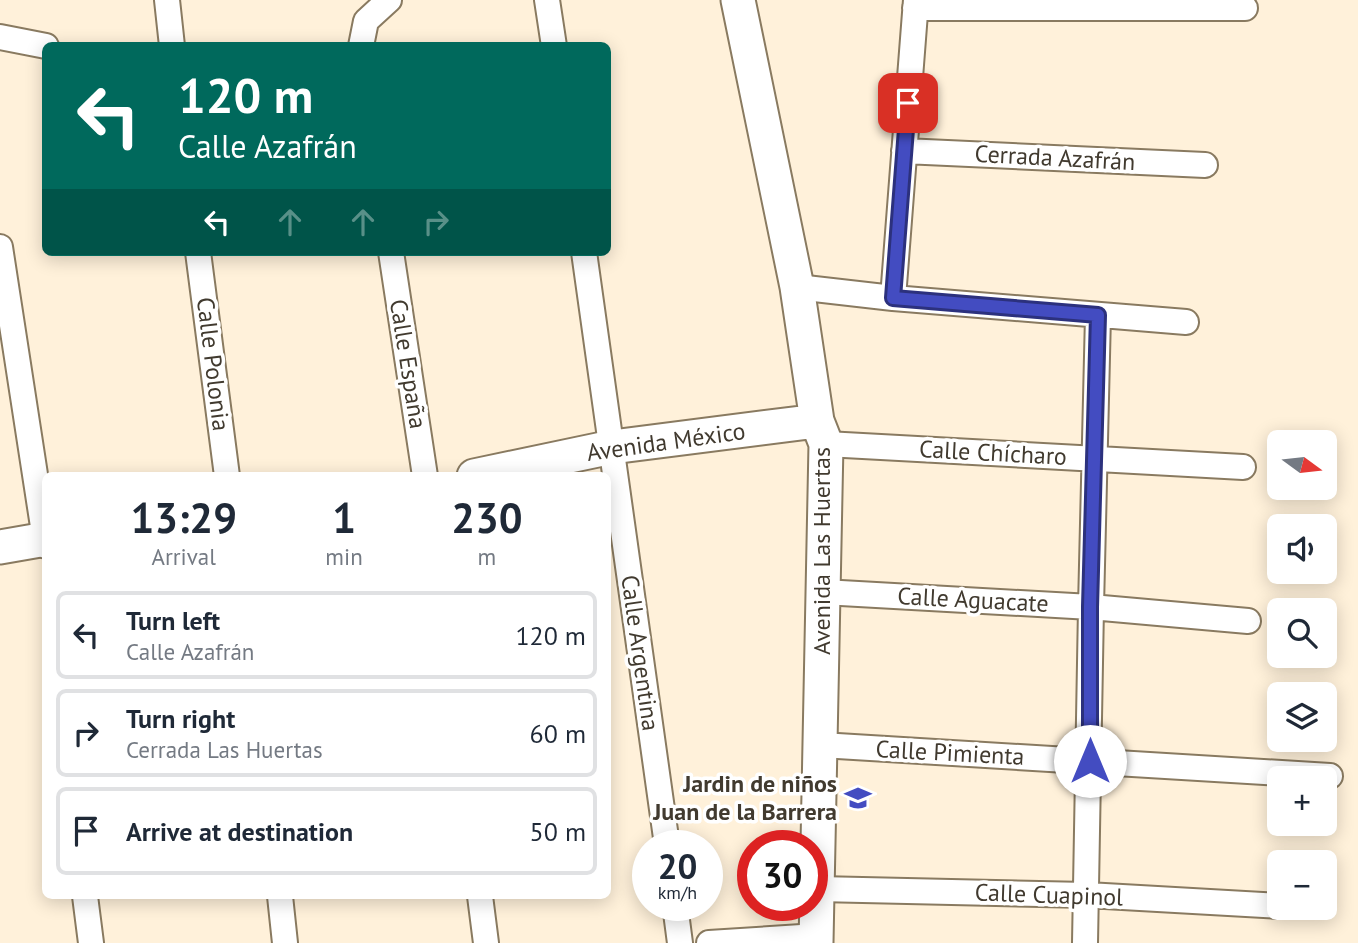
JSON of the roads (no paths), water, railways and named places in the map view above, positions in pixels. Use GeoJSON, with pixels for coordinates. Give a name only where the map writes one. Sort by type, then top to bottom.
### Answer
{"type":"FeatureCollection","features":[{"type":"Feature","properties":{"kind":"street"},"geometry":{"type":"LineString","coordinates":[[167,0],[172,42]]}},
{"type":"Feature","properties":{"kind":"street"},"geometry":{"type":"LineString","coordinates":[[362,42],[366,21],[389,0]]}},
{"type":"Feature","properties":{"kind":"street"},"geometry":{"type":"LineString","coordinates":[[547,0],[553,42]]}},
{"type":"Feature","properties":{"kind":"street","name":"Avenida Las Huertas"},"geometry":{"type":"LineString","coordinates":[[738,0],[797,287],[822,432],[823,592],[819,830]]}},
{"type":"Feature","properties":{"kind":"street"},"geometry":{"type":"LineString","coordinates":[[893,298],[915,4],[1065,3],[1245,8]]}},
{"type":"Feature","properties":{"kind":"street"},"geometry":{"type":"LineString","coordinates":[[0,37],[42,45]]}},
{"type":"Feature","properties":{"kind":"street","name":"Cerrada Azafrán"},"geometry":{"type":"LineString","coordinates":[[904,151],[1206,165]]}},
{"type":"Feature","properties":{"kind":"street"},"geometry":{"type":"LineString","coordinates":[[0,247],[42,520]]}},
{"type":"Feature","properties":{"kind":"street","name":"Calle Polonia"},"geometry":{"type":"LineString","coordinates":[[199,256],[226,472]]}},
{"type":"Feature","properties":{"kind":"street","name":"Calle España"},"geometry":{"type":"LineString","coordinates":[[392,256],[424,472]]}},
{"type":"Feature","properties":{"kind":"street","name":"Calle Argentina"},"geometry":{"type":"LineString","coordinates":[[585,256],[665,830]]}},
{"type":"Feature","properties":{"kind":"street"},"geometry":{"type":"LineString","coordinates":[[797,287],[893,298],[1186,322]]}},
{"type":"Feature","properties":{"kind":"street"},"geometry":{"type":"LineString","coordinates":[[1085,943],[1098,315]]}},
{"type":"Feature","properties":{"kind":"street","name":"Avenida México"},"geometry":{"type":"LineString","coordinates":[[493,472],[612,447],[822,432]]}},
{"type":"Feature","properties":{"kind":"street","name":"Calle Chícharo"},"geometry":{"type":"LineString","coordinates":[[822,432],[1096,459],[1243,467]]}},
{"type":"Feature","properties":{"kind":"street"},"geometry":{"type":"LineString","coordinates":[[0,547],[42,540]]}},
{"type":"Feature","properties":{"kind":"street","name":"Calle Aguacate"},"geometry":{"type":"LineString","coordinates":[[823,592],[1090,607],[1248,621]]}},
{"type":"Feature","properties":{"kind":"street","name":"Calle Pimienta"},"geometry":{"type":"LineString","coordinates":[[821,745],[1267,772]]}},
{"type":"Feature","properties":{"kind":"street","name":"Calle Cuapinol"},"geometry":{"type":"LineString","coordinates":[[828,889],[1087,895],[1267,905]]}},
{"type":"Feature","properties":{"kind":"street"},"geometry":{"type":"LineString","coordinates":[[85,899],[91,943]]}},
{"type":"Feature","properties":{"kind":"street"},"geometry":{"type":"LineString","coordinates":[[279,899],[285,943]]}},
{"type":"Feature","properties":{"kind":"street"},"geometry":{"type":"LineString","coordinates":[[480,899],[486,943]]}},
{"type":"Feature","properties":{"kind":"street"},"geometry":{"type":"LineString","coordinates":[[677,921],[680,943]]}},
{"type":"Feature","properties":{"kind":"street","name":"Avenida Las Huertas"},"geometry":{"type":"LineString","coordinates":[[814,941],[816,921]]}},
{"type":"Feature","properties":{"kind":"street"},"geometry":{"type":"LineString","coordinates":[[709,943],[814,941]]}},
{"type":"Feature","properties":{"kind":"place","name":"Jardin de niños Juan de la Barrera"},"geometry":{"type":"Point","coordinates":[858,798]}}]}
